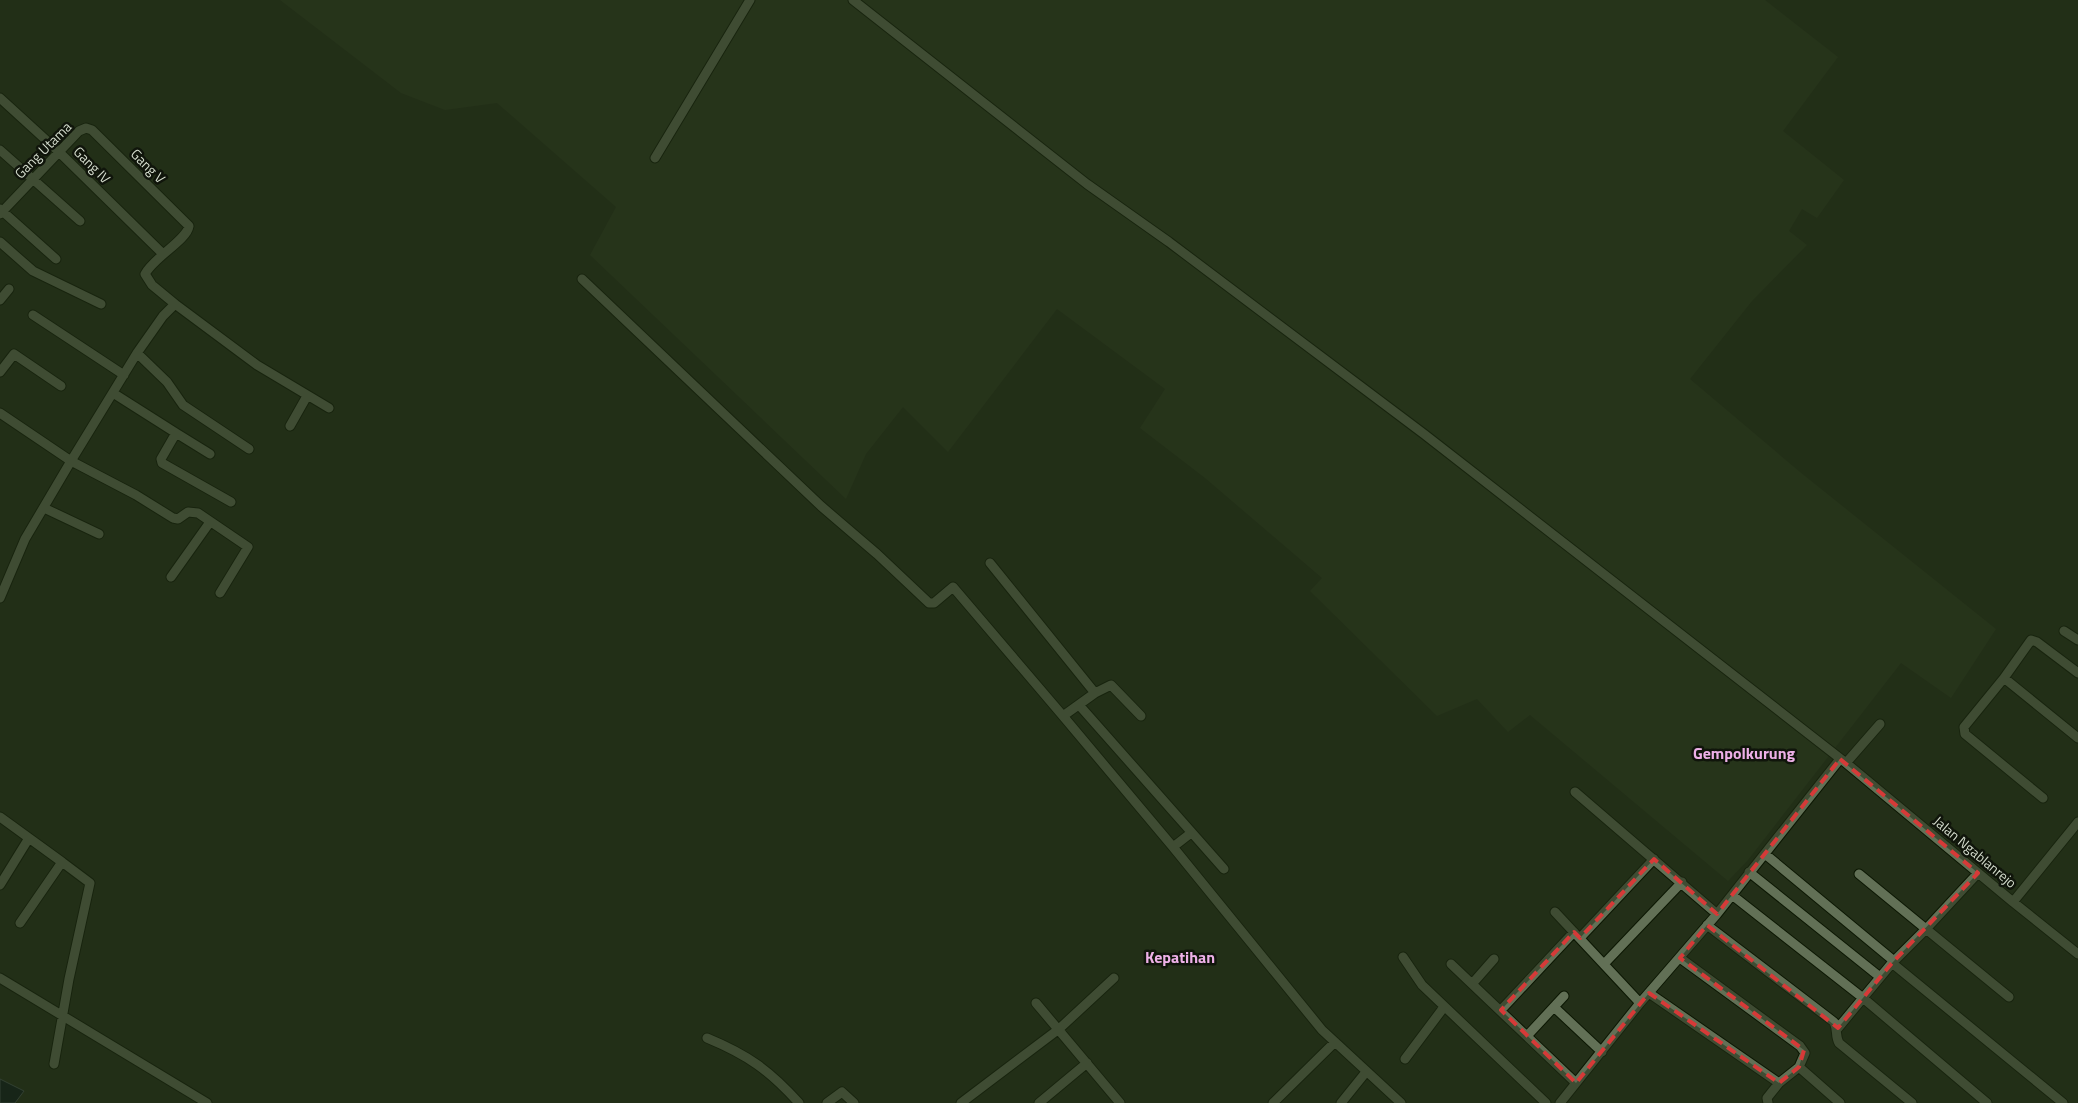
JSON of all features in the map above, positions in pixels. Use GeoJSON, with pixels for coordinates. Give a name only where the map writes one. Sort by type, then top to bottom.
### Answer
{"type":"FeatureCollection","features":[{"type":"Feature","properties":{"kind":"street"},"geometry":{"type":"LineString","coordinates":[[655,158],[750,0]]}},
{"type":"Feature","properties":{"kind":"street","name":"Jalan Ngablanrejo"},"geometry":{"type":"LineString","coordinates":[[854,0],[1087,184],[1169,242],[1424,434],[1843,761],[2013,902],[2078,822]]}},
{"type":"Feature","properties":{"kind":"street","name":"Gang IV"},"geometry":{"type":"LineString","coordinates":[[0,98],[58,151],[162,253]]}},
{"type":"Feature","properties":{"kind":"street","name":"Gang Utama"},"geometry":{"type":"LineString","coordinates":[[1,211],[58,151],[79,131],[86,128]]}},
{"type":"Feature","properties":{"kind":"street","name":"Gang V"},"geometry":{"type":"LineString","coordinates":[[86,128],[92,130],[189,226],[187,234],[162,253]]}},
{"type":"Feature","properties":{"kind":"street"},"geometry":{"type":"LineString","coordinates":[[0,150],[80,221]]}},
{"type":"Feature","properties":{"kind":"street"},"geometry":{"type":"LineString","coordinates":[[1,211],[56,259]]}},
{"type":"Feature","properties":{"kind":"street"},"geometry":{"type":"LineString","coordinates":[[0,242],[33,272],[101,304]]}},
{"type":"Feature","properties":{"kind":"street"},"geometry":{"type":"LineString","coordinates":[[162,253],[146,271],[146,277],[175,304],[257,365],[328,408]]}},
{"type":"Feature","properties":{"kind":"street"},"geometry":{"type":"LineString","coordinates":[[582,279],[821,506],[877,554],[929,603],[934,602],[953,586],[1173,847],[1296,1000],[1335,1042],[1401,1103]]}},
{"type":"Feature","properties":{"kind":"street"},"geometry":{"type":"LineString","coordinates":[[0,300],[9,289]]}},
{"type":"Feature","properties":{"kind":"street"},"geometry":{"type":"LineString","coordinates":[[0,598],[25,539],[71,461],[137,353],[163,316],[175,304]]}},
{"type":"Feature","properties":{"kind":"street"},"geometry":{"type":"LineString","coordinates":[[33,315],[124,375]]}},
{"type":"Feature","properties":{"kind":"street"},"geometry":{"type":"LineString","coordinates":[[137,353],[162,376],[184,405],[249,449]]}},
{"type":"Feature","properties":{"kind":"street"},"geometry":{"type":"LineString","coordinates":[[0,372],[14,354],[61,386]]}},
{"type":"Feature","properties":{"kind":"street"},"geometry":{"type":"LineString","coordinates":[[113,393],[210,454]]}},
{"type":"Feature","properties":{"kind":"street"},"geometry":{"type":"LineString","coordinates":[[290,426],[307,396]]}},
{"type":"Feature","properties":{"kind":"street"},"geometry":{"type":"LineString","coordinates":[[0,413],[71,461],[136,495],[175,519],[192,511],[248,548],[220,593]]}},
{"type":"Feature","properties":{"kind":"street"},"geometry":{"type":"LineString","coordinates":[[176,434],[161,459],[162,463],[231,502]]}},
{"type":"Feature","properties":{"kind":"street"},"geometry":{"type":"LineString","coordinates":[[44,508],[99,534]]}},
{"type":"Feature","properties":{"kind":"street"},"geometry":{"type":"LineString","coordinates":[[171,576],[210,522]]}},
{"type":"Feature","properties":{"kind":"street"},"geometry":{"type":"LineString","coordinates":[[990,563],[1095,693]]}},
{"type":"Feature","properties":{"kind":"street"},"geometry":{"type":"LineString","coordinates":[[2064,631],[2078,640]]}},
{"type":"Feature","properties":{"kind":"street"},"geometry":{"type":"LineString","coordinates":[[2043,798],[1964,731],[1964,727],[2004,678],[2031,640],[2034,640],[2078,673]]}},
{"type":"Feature","properties":{"kind":"street"},"geometry":{"type":"LineString","coordinates":[[2004,678],[2078,738]]}},
{"type":"Feature","properties":{"kind":"street"},"geometry":{"type":"LineString","coordinates":[[1063,716],[1095,693],[1112,685],[1141,716]]}},
{"type":"Feature","properties":{"kind":"street"},"geometry":{"type":"LineString","coordinates":[[1078,705],[1224,869]]}},
{"type":"Feature","properties":{"kind":"street"},"geometry":{"type":"LineString","coordinates":[[1560,1103],[1640,1003],[1717,914],[1749,872],[1843,761],[1880,724]]}},
{"type":"Feature","properties":{"kind":"street"},"geometry":{"type":"LineString","coordinates":[[1575,792],[1717,914]]}},
{"type":"Feature","properties":{"kind":"street"},"geometry":{"type":"LineString","coordinates":[[0,817],[90,883],[66,1019],[54,1064]]}},
{"type":"Feature","properties":{"kind":"street"},"geometry":{"type":"LineString","coordinates":[[1173,847],[1190,833]]}},
{"type":"Feature","properties":{"kind":"street"},"geometry":{"type":"LineString","coordinates":[[0,885],[29,838]]}},
{"type":"Feature","properties":{"kind":"street"},"geometry":{"type":"LineString","coordinates":[[1765,854],[2063,1103]]}},
{"type":"Feature","properties":{"kind":"street"},"geometry":{"type":"LineString","coordinates":[[1501,1010],[1654,858]]}},
{"type":"Feature","properties":{"kind":"street"},"geometry":{"type":"LineString","coordinates":[[20,923],[62,862]]}},
{"type":"Feature","properties":{"kind":"street"},"geometry":{"type":"LineString","coordinates":[[1749,872],[1802,917],[1880,977]]}},
{"type":"Feature","properties":{"kind":"street"},"geometry":{"type":"LineString","coordinates":[[1912,1103],[1839,1043],[1836,1038],[1838,1028],[1893,962],[1978,873]]}},
{"type":"Feature","properties":{"kind":"street"},"geometry":{"type":"LineString","coordinates":[[1859,874],[2009,997]]}},
{"type":"Feature","properties":{"kind":"street"},"geometry":{"type":"LineString","coordinates":[[1604,964],[1682,882]]}},
{"type":"Feature","properties":{"kind":"street"},"geometry":{"type":"LineString","coordinates":[[1732,894],[1863,998],[1987,1103]]}},
{"type":"Feature","properties":{"kind":"street"},"geometry":{"type":"LineString","coordinates":[[2013,902],[2078,954]]}},
{"type":"Feature","properties":{"kind":"street"},"geometry":{"type":"LineString","coordinates":[[1555,912],[1640,1003]]}},
{"type":"Feature","properties":{"kind":"street"},"geometry":{"type":"LineString","coordinates":[[1707,925],[1834,1022],[1838,1028]]}},
{"type":"Feature","properties":{"kind":"street"},"geometry":{"type":"LineString","coordinates":[[1403,957],[1422,986],[1546,1103]]}},
{"type":"Feature","properties":{"kind":"street"},"geometry":{"type":"LineString","coordinates":[[1680,958],[1800,1046],[1805,1053],[1799,1067],[1779,1083],[1767,1098],[1768,1103]]}},
{"type":"Feature","properties":{"kind":"street"},"geometry":{"type":"LineString","coordinates":[[1472,984],[1494,959]]}},
{"type":"Feature","properties":{"kind":"street"},"geometry":{"type":"LineString","coordinates":[[1451,964],[1576,1083]]}},
{"type":"Feature","properties":{"kind":"street"},"geometry":{"type":"LineString","coordinates":[[0,978],[207,1103]]}},
{"type":"Feature","properties":{"kind":"street"},"geometry":{"type":"LineString","coordinates":[[961,1103],[1059,1029],[1114,978]]}},
{"type":"Feature","properties":{"kind":"street"},"geometry":{"type":"LineString","coordinates":[[1649,993],[1779,1083]]}},
{"type":"Feature","properties":{"kind":"street"},"geometry":{"type":"LineString","coordinates":[[1527,1036],[1564,996]]}},
{"type":"Feature","properties":{"kind":"street"},"geometry":{"type":"LineString","coordinates":[[1036,1004],[1120,1103]]}},
{"type":"Feature","properties":{"kind":"street"},"geometry":{"type":"LineString","coordinates":[[1405,1059],[1444,1007]]}},
{"type":"Feature","properties":{"kind":"street"},"geometry":{"type":"LineString","coordinates":[[1554,1007],[1602,1052]]}},
{"type":"Feature","properties":{"kind":"street"},"geometry":{"type":"LineString","coordinates":[[707,1038],[727,1046],[764,1068],[799,1103]]}},
{"type":"Feature","properties":{"kind":"street"},"geometry":{"type":"LineString","coordinates":[[1273,1103],[1335,1042]]}},
{"type":"Feature","properties":{"kind":"street"},"geometry":{"type":"LineString","coordinates":[[1039,1103],[1087,1063]]}},
{"type":"Feature","properties":{"kind":"street"},"geometry":{"type":"LineString","coordinates":[[1799,1067],[1840,1103]]}},
{"type":"Feature","properties":{"kind":"street"},"geometry":{"type":"LineString","coordinates":[[1342,1103],[1366,1072]]}},
{"type":"Feature","properties":{"kind":"street"},"geometry":{"type":"LineString","coordinates":[[827,1103],[842,1092],[854,1103]]}},
{"type":"Feature","properties":{"kind":"highlighted area"},"geometry":{"type":"Polygon","coordinates":[[[1840,759],[1978,873],[1892,963],[1838,1028],[1707,925],[1680,958],[1804,1050],[1799,1067],[1779,1083],[1649,993],[1576,1083],[1501,1010],[1574,932],[1580,938],[1654,859],[1717,914],[1840,759]]]}},
{"type":"Feature","properties":{"kind":"shaded area"},"geometry":{"type":"Polygon","coordinates":[[[280,0],[1765,0],[1838,57],[1783,131],[1844,180],[1817,218],[1802,209],[1789,231],[1807,245],[1752,301],[1690,379],[1800,472],[1996,629],[1951,698],[1901,663],[1748,860],[1728,881],[1530,715],[1508,732],[1477,699],[1437,716],[1310,591],[1322,578],[1205,478],[1140,428],[1165,389],[1057,309],[948,452],[903,407],[866,454],[846,499],[590,255],[616,207],[497,103],[445,110],[401,93],[280,0]]]}},
{"type":"Feature","properties":{"kind":"shaded area"},"geometry":{"type":"Polygon","coordinates":[[[0,1079],[24,1091],[15,1103],[0,1103],[0,1079]]]}},
{"type":"Feature","properties":{"kind":"district","name":"Gempolkurung"},"geometry":{"type":"Point","coordinates":[1744,753]}},
{"type":"Feature","properties":{"kind":"district","name":"Kepatihan"},"geometry":{"type":"Point","coordinates":[1180,957]}}]}
